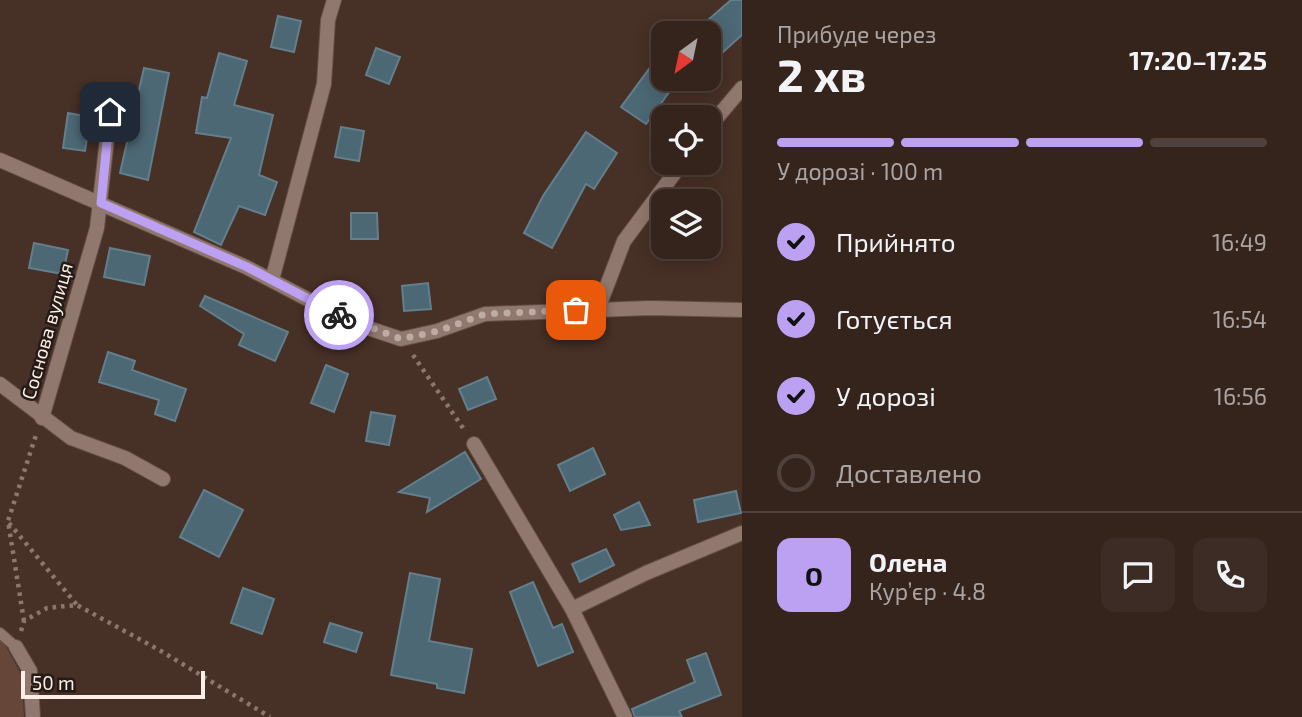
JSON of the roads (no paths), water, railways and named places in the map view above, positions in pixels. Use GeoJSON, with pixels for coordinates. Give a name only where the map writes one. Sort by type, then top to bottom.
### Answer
{"type":"FeatureCollection","features":[{"type":"Feature","properties":{"kind":"street"},"geometry":{"type":"LineString","coordinates":[[272,279],[324,83],[328,20],[334,0]]}},
{"type":"Feature","properties":{"kind":"street"},"geometry":{"type":"LineString","coordinates":[[721,113],[742,88]]}},
{"type":"Feature","properties":{"kind":"street","name":"Соснова вулиця"},"geometry":{"type":"LineString","coordinates":[[110,112],[101,203],[42,418],[71,438],[125,458],[163,479]]}},
{"type":"Feature","properties":{"kind":"street"},"geometry":{"type":"LineString","coordinates":[[0,160],[272,279],[353,323],[401,339],[438,331],[485,314],[598,309],[742,310]]}},
{"type":"Feature","properties":{"kind":"street"},"geometry":{"type":"LineString","coordinates":[[598,309],[624,241],[672,175]]}},
{"type":"Feature","properties":{"kind":"street"},"geometry":{"type":"LineString","coordinates":[[0,384],[42,418]]}},
{"type":"Feature","properties":{"kind":"street"},"geometry":{"type":"LineString","coordinates":[[474,444],[572,609],[625,717]]}},
{"type":"Feature","properties":{"kind":"street"},"geometry":{"type":"LineString","coordinates":[[572,609],[646,573],[742,533]]}},
{"type":"Feature","properties":{"kind":"street"},"geometry":{"type":"LineString","coordinates":[[16,647],[30,671],[33,717]]}},
{"type":"Feature","properties":{"kind":"lane"},"geometry":{"type":"LineString","coordinates":[[0,633],[16,647]]}}]}
